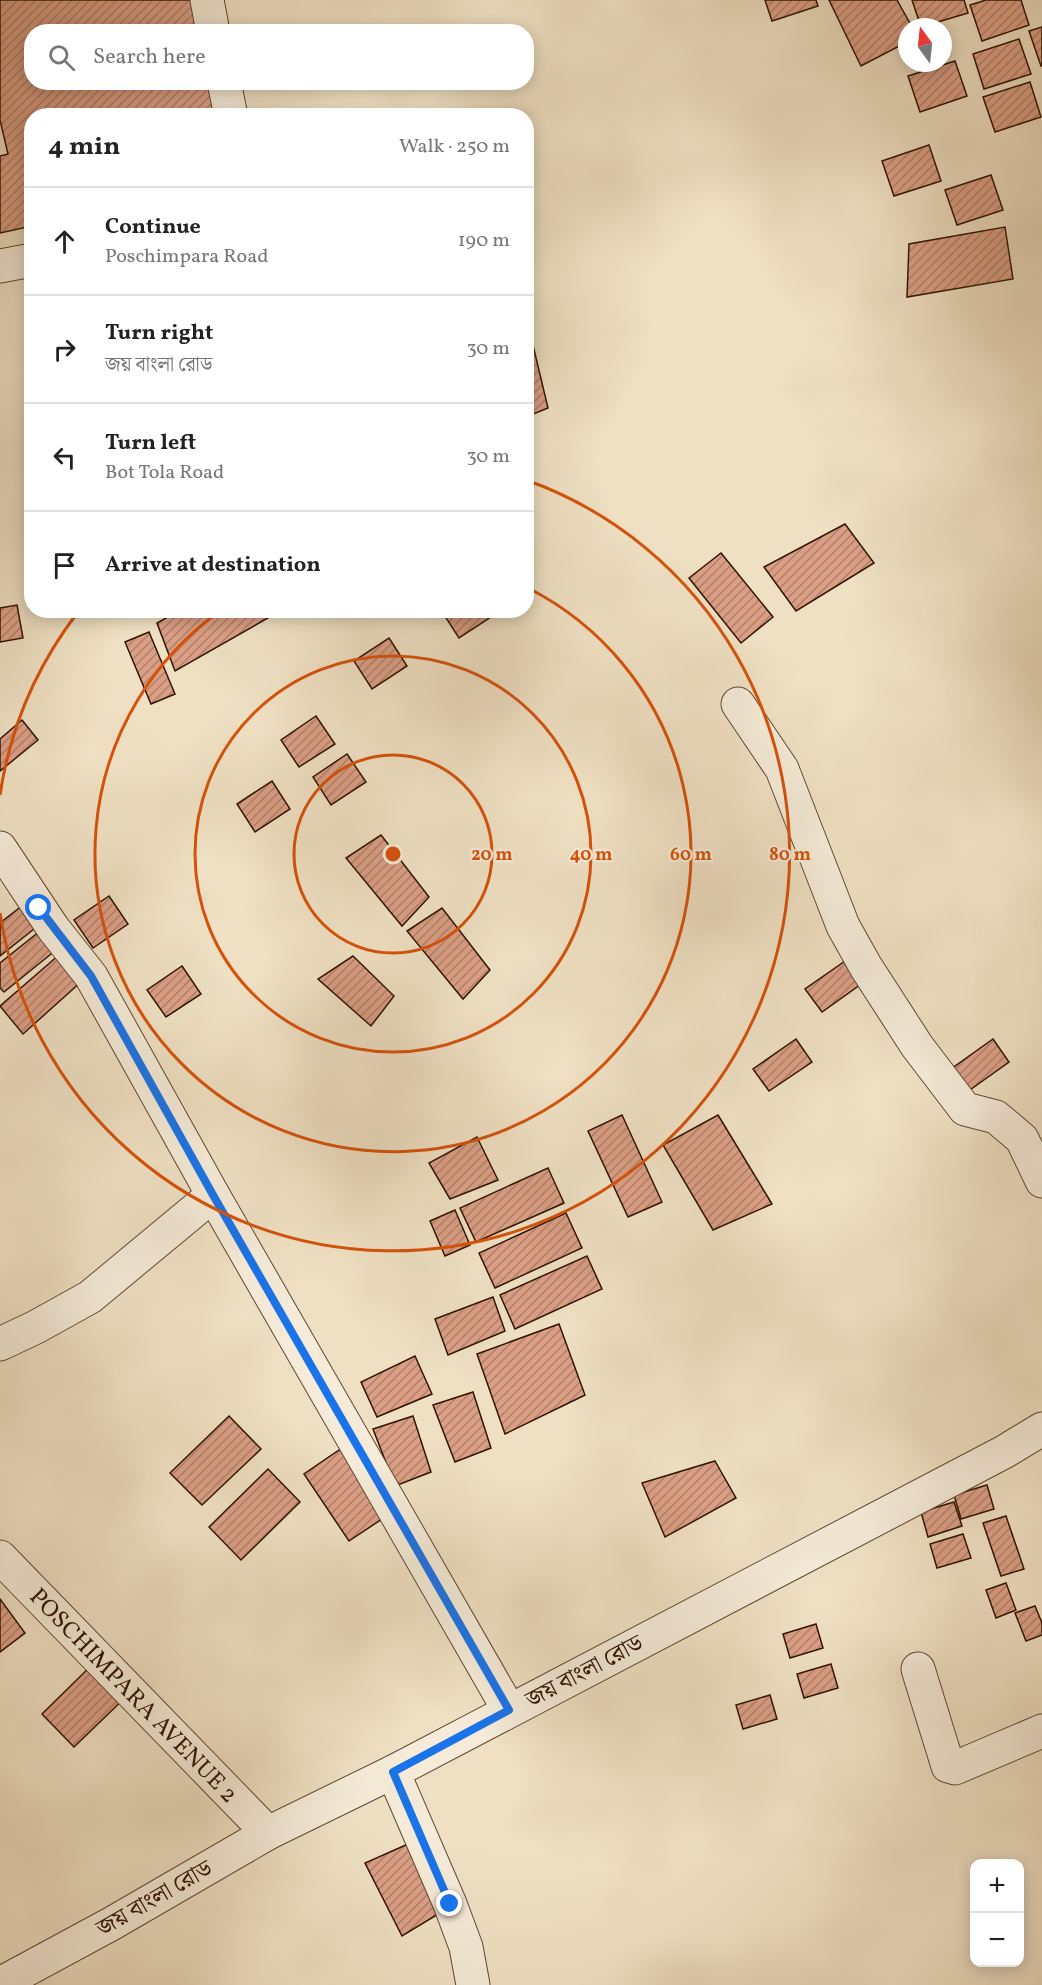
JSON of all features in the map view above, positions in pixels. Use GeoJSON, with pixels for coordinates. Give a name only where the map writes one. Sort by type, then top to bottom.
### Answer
{"type":"FeatureCollection","features":[{"type":"Feature","properties":{"kind":"street"},"geometry":{"type":"LineString","coordinates":[[207,0],[212,24]]}},
{"type":"Feature","properties":{"kind":"street"},"geometry":{"type":"LineString","coordinates":[[226,90],[229,108]]}},
{"type":"Feature","properties":{"kind":"street"},"geometry":{"type":"LineString","coordinates":[[0,267],[24,262]]}},
{"type":"Feature","properties":{"kind":"street"},"geometry":{"type":"LineString","coordinates":[[738,704],[782,769],[843,926],[866,967],[904,1026],[964,1109],[996,1117],[1022,1139],[1042,1180]]}},
{"type":"Feature","properties":{"kind":"street"},"geometry":{"type":"LineString","coordinates":[[0,848],[53,928],[91,976],[213,1195],[509,1710]]}},
{"type":"Feature","properties":{"kind":"street"},"geometry":{"type":"LineString","coordinates":[[0,1344],[36,1328],[90,1297],[213,1195]]}},
{"type":"Feature","properties":{"kind":"street","name":"জয় বাংলা রোড"},"geometry":{"type":"LineString","coordinates":[[0,1984],[121,1918],[268,1833],[393,1772],[1004,1452],[1042,1429]]}},
{"type":"Feature","properties":{"kind":"street","name":"POSCHIMPARA AVENUE 2"},"geometry":{"type":"LineString","coordinates":[[0,1557],[268,1833]]}},
{"type":"Feature","properties":{"kind":"street"},"geometry":{"type":"LineString","coordinates":[[918,1669],[948,1766],[951,1768],[1042,1731]]}},
{"type":"Feature","properties":{"kind":"street"},"geometry":{"type":"LineString","coordinates":[[393,1772],[466,1947],[472,1985]]}},
{"type":"Feature","properties":{"kind":"building"},"geometry":{"type":"Polygon","coordinates":[[[0,0],[213,0],[219,24],[24,24],[24,90],[236,90],[241,108],[24,108],[24,228],[0,233],[0,156],[8,154],[0,120],[0,0]]]}},
{"type":"Feature","properties":{"kind":"building"},"geometry":{"type":"Polygon","coordinates":[[[765,0],[816,0],[818,6],[772,21],[765,0]]]}},
{"type":"Feature","properties":{"kind":"building"},"geometry":{"type":"Polygon","coordinates":[[[829,0],[897,0],[907,18],[898,18],[898,47],[861,66],[829,0]]]}},
{"type":"Feature","properties":{"kind":"building"},"geometry":{"type":"Polygon","coordinates":[[[912,0],[964,0],[968,13],[951,18],[918,18],[912,0]]]}},
{"type":"Feature","properties":{"kind":"building"},"geometry":{"type":"Polygon","coordinates":[[[986,0],[1021,0],[1029,25],[982,41],[970,5],[986,0]]]}},
{"type":"Feature","properties":{"kind":"building"},"geometry":{"type":"Polygon","coordinates":[[[1042,27],[1042,66],[1041,66],[1029,31],[1042,27]]]}},
{"type":"Feature","properties":{"kind":"building"},"geometry":{"type":"Polygon","coordinates":[[[1019,39],[1031,74],[984,89],[973,54],[1019,39]]]}},
{"type":"Feature","properties":{"kind":"building"},"geometry":{"type":"Polygon","coordinates":[[[955,61],[967,96],[920,112],[908,76],[921,72],[952,72],[952,62],[955,61]]]}},
{"type":"Feature","properties":{"kind":"building"},"geometry":{"type":"Polygon","coordinates":[[[1030,82],[1041,117],[995,132],[983,97],[1030,82]]]}},
{"type":"Feature","properties":{"kind":"building"},"geometry":{"type":"Polygon","coordinates":[[[929,145],[941,181],[894,196],[882,161],[929,145]]]}},
{"type":"Feature","properties":{"kind":"building"},"geometry":{"type":"Polygon","coordinates":[[[991,175],[1003,210],[957,225],[945,190],[991,175]]]}},
{"type":"Feature","properties":{"kind":"building"},"geometry":{"type":"Polygon","coordinates":[[[1005,227],[1013,279],[907,297],[909,244],[1005,227]]]}},
{"type":"Feature","properties":{"kind":"building"},"geometry":{"type":"Polygon","coordinates":[[[534,349],[548,408],[534,414],[534,349]]]}},
{"type":"Feature","properties":{"kind":"building"},"geometry":{"type":"Polygon","coordinates":[[[845,524],[874,563],[796,611],[764,567],[845,524]]]}},
{"type":"Feature","properties":{"kind":"building"},"geometry":{"type":"Polygon","coordinates":[[[721,553],[773,617],[741,643],[689,578],[721,553]]]}},
{"type":"Feature","properties":{"kind":"building"},"geometry":{"type":"Polygon","coordinates":[[[17,605],[23,638],[0,642],[0,608],[17,605]]]}},
{"type":"Feature","properties":{"kind":"building"},"geometry":{"type":"Polygon","coordinates":[[[166,618],[268,618],[175,671],[157,623],[166,618]]]}},
{"type":"Feature","properties":{"kind":"building"},"geometry":{"type":"Polygon","coordinates":[[[446,618],[489,618],[459,638],[446,618]]]}},
{"type":"Feature","properties":{"kind":"building"},"geometry":{"type":"Polygon","coordinates":[[[149,632],[175,694],[151,704],[125,642],[149,632]]]}},
{"type":"Feature","properties":{"kind":"building"},"geometry":{"type":"Polygon","coordinates":[[[389,638],[407,666],[372,689],[354,661],[389,638]]]}},
{"type":"Feature","properties":{"kind":"building"},"geometry":{"type":"Polygon","coordinates":[[[316,716],[335,744],[299,767],[281,740],[316,716]]]}},
{"type":"Feature","properties":{"kind":"building"},"geometry":{"type":"Polygon","coordinates":[[[22,720],[38,740],[0,771],[0,739],[22,720]]]}},
{"type":"Feature","properties":{"kind":"building"},"geometry":{"type":"Polygon","coordinates":[[[347,754],[366,782],[331,805],[313,777],[347,754]]]}},
{"type":"Feature","properties":{"kind":"building"},"geometry":{"type":"Polygon","coordinates":[[[272,781],[290,809],[255,832],[237,804],[272,781]]]}},
{"type":"Feature","properties":{"kind":"building"},"geometry":{"type":"Polygon","coordinates":[[[381,835],[429,897],[402,926],[346,858],[381,835]]]}},
{"type":"Feature","properties":{"kind":"building"},"geometry":{"type":"Polygon","coordinates":[[[109,896],[128,924],[93,948],[74,920],[109,896]]]}},
{"type":"Feature","properties":{"kind":"building"},"geometry":{"type":"Polygon","coordinates":[[[23,905],[39,925],[0,956],[0,923],[23,905]]]}},
{"type":"Feature","properties":{"kind":"building"},"geometry":{"type":"Polygon","coordinates":[[[442,908],[490,970],[463,999],[407,931],[442,908]]]}},
{"type":"Feature","properties":{"kind":"building"},"geometry":{"type":"Polygon","coordinates":[[[40,931],[56,950],[4,992],[0,988],[0,963],[40,931]]]}},
{"type":"Feature","properties":{"kind":"building"},"geometry":{"type":"Polygon","coordinates":[[[60,954],[82,981],[23,1034],[0,1006],[60,954]]]}},
{"type":"Feature","properties":{"kind":"building"},"geometry":{"type":"Polygon","coordinates":[[[353,956],[394,996],[371,1026],[318,979],[353,956]]]}},
{"type":"Feature","properties":{"kind":"building"},"geometry":{"type":"Polygon","coordinates":[[[848,959],[864,982],[822,1012],[805,989],[848,959]]]}},
{"type":"Feature","properties":{"kind":"building"},"geometry":{"type":"Polygon","coordinates":[[[182,966],[201,994],[166,1017],[147,990],[182,966]]]}},
{"type":"Feature","properties":{"kind":"building"},"geometry":{"type":"Polygon","coordinates":[[[796,1039],[812,1062],[769,1091],[753,1069],[796,1039]]]}},
{"type":"Feature","properties":{"kind":"building"},"geometry":{"type":"Polygon","coordinates":[[[993,1039],[1009,1062],[967,1092],[951,1069],[993,1039]]]}},
{"type":"Feature","properties":{"kind":"building"},"geometry":{"type":"Polygon","coordinates":[[[622,1115],[662,1202],[628,1217],[588,1131],[622,1115]]]}},
{"type":"Feature","properties":{"kind":"building"},"geometry":{"type":"Polygon","coordinates":[[[718,1115],[772,1204],[713,1230],[663,1145],[718,1115]]]}},
{"type":"Feature","properties":{"kind":"building"},"geometry":{"type":"Polygon","coordinates":[[[477,1137],[498,1180],[450,1199],[429,1163],[477,1137]]]}},
{"type":"Feature","properties":{"kind":"building"},"geometry":{"type":"Polygon","coordinates":[[[548,1168],[564,1203],[476,1242],[460,1208],[548,1168]]]}},
{"type":"Feature","properties":{"kind":"building"},"geometry":{"type":"Polygon","coordinates":[[[455,1210],[470,1245],[445,1256],[430,1221],[455,1210]]]}},
{"type":"Feature","properties":{"kind":"building"},"geometry":{"type":"Polygon","coordinates":[[[566,1213],[582,1248],[495,1288],[479,1253],[566,1213]]]}},
{"type":"Feature","properties":{"kind":"building"},"geometry":{"type":"Polygon","coordinates":[[[587,1256],[602,1289],[515,1329],[500,1295],[587,1256]]]}},
{"type":"Feature","properties":{"kind":"building"},"geometry":{"type":"Polygon","coordinates":[[[493,1297],[505,1331],[448,1355],[435,1319],[493,1297]]]}},
{"type":"Feature","properties":{"kind":"building"},"geometry":{"type":"Polygon","coordinates":[[[559,1324],[585,1395],[505,1434],[477,1354],[559,1324]]]}},
{"type":"Feature","properties":{"kind":"building"},"geometry":{"type":"Polygon","coordinates":[[[415,1356],[432,1394],[377,1417],[361,1382],[415,1356]]]}},
{"type":"Feature","properties":{"kind":"building"},"geometry":{"type":"Polygon","coordinates":[[[473,1392],[491,1448],[455,1462],[433,1405],[473,1392]]]}},
{"type":"Feature","properties":{"kind":"building"},"geometry":{"type":"Polygon","coordinates":[[[229,1416],[261,1449],[202,1505],[170,1473],[229,1416]]]}},
{"type":"Feature","properties":{"kind":"building"},"geometry":{"type":"Polygon","coordinates":[[[413,1416],[431,1472],[395,1486],[373,1429],[413,1416]]]}},
{"type":"Feature","properties":{"kind":"building"},"geometry":{"type":"Polygon","coordinates":[[[342,1448],[388,1515],[349,1541],[304,1474],[342,1448]]]}},
{"type":"Feature","properties":{"kind":"building"},"geometry":{"type":"Polygon","coordinates":[[[715,1461],[736,1498],[665,1537],[642,1483],[715,1461]]]}},
{"type":"Feature","properties":{"kind":"building"},"geometry":{"type":"Polygon","coordinates":[[[268,1469],[300,1502],[241,1560],[209,1527],[268,1469]]]}},
{"type":"Feature","properties":{"kind":"building"},"geometry":{"type":"Polygon","coordinates":[[[987,1485],[994,1509],[961,1519],[954,1495],[987,1485]]]}},
{"type":"Feature","properties":{"kind":"building"},"geometry":{"type":"Polygon","coordinates":[[[954,1502],[962,1526],[928,1537],[921,1512],[954,1502]]]}},
{"type":"Feature","properties":{"kind":"building"},"geometry":{"type":"Polygon","coordinates":[[[1006,1516],[1024,1569],[1001,1576],[983,1523],[1006,1516]]]}},
{"type":"Feature","properties":{"kind":"building"},"geometry":{"type":"Polygon","coordinates":[[[963,1534],[971,1558],[937,1568],[930,1544],[963,1534]]]}},
{"type":"Feature","properties":{"kind":"building"},"geometry":{"type":"Polygon","coordinates":[[[1006,1583],[1016,1610],[996,1618],[986,1590],[1006,1583]]]}},
{"type":"Feature","properties":{"kind":"building"},"geometry":{"type":"Polygon","coordinates":[[[0,1599],[25,1633],[0,1652],[0,1599]]]}},
{"type":"Feature","properties":{"kind":"building"},"geometry":{"type":"Polygon","coordinates":[[[1035,1606],[1042,1623],[1042,1635],[1026,1641],[1015,1613],[1035,1606]]]}},
{"type":"Feature","properties":{"kind":"building"},"geometry":{"type":"Polygon","coordinates":[[[816,1624],[823,1648],[790,1658],[783,1634],[816,1624]]]}},
{"type":"Feature","properties":{"kind":"building"},"geometry":{"type":"Polygon","coordinates":[[[100,1657],[133,1690],[74,1747],[42,1714],[100,1657]]]}},
{"type":"Feature","properties":{"kind":"building"},"geometry":{"type":"Polygon","coordinates":[[[831,1664],[838,1688],[804,1698],[797,1674],[831,1664]]]}},
{"type":"Feature","properties":{"kind":"building"},"geometry":{"type":"Polygon","coordinates":[[[770,1695],[777,1719],[743,1729],[736,1705],[770,1695]]]}},
{"type":"Feature","properties":{"kind":"building"},"geometry":{"type":"Polygon","coordinates":[[[408,1844],[440,1913],[402,1936],[365,1863],[408,1844]]]}},
{"type":"Feature","properties":{"kind":"route"},"geometry":{"type":"LineString","coordinates":[[39,908],[91,976],[213,1195],[509,1710],[393,1772],[450,1904]]}}]}
